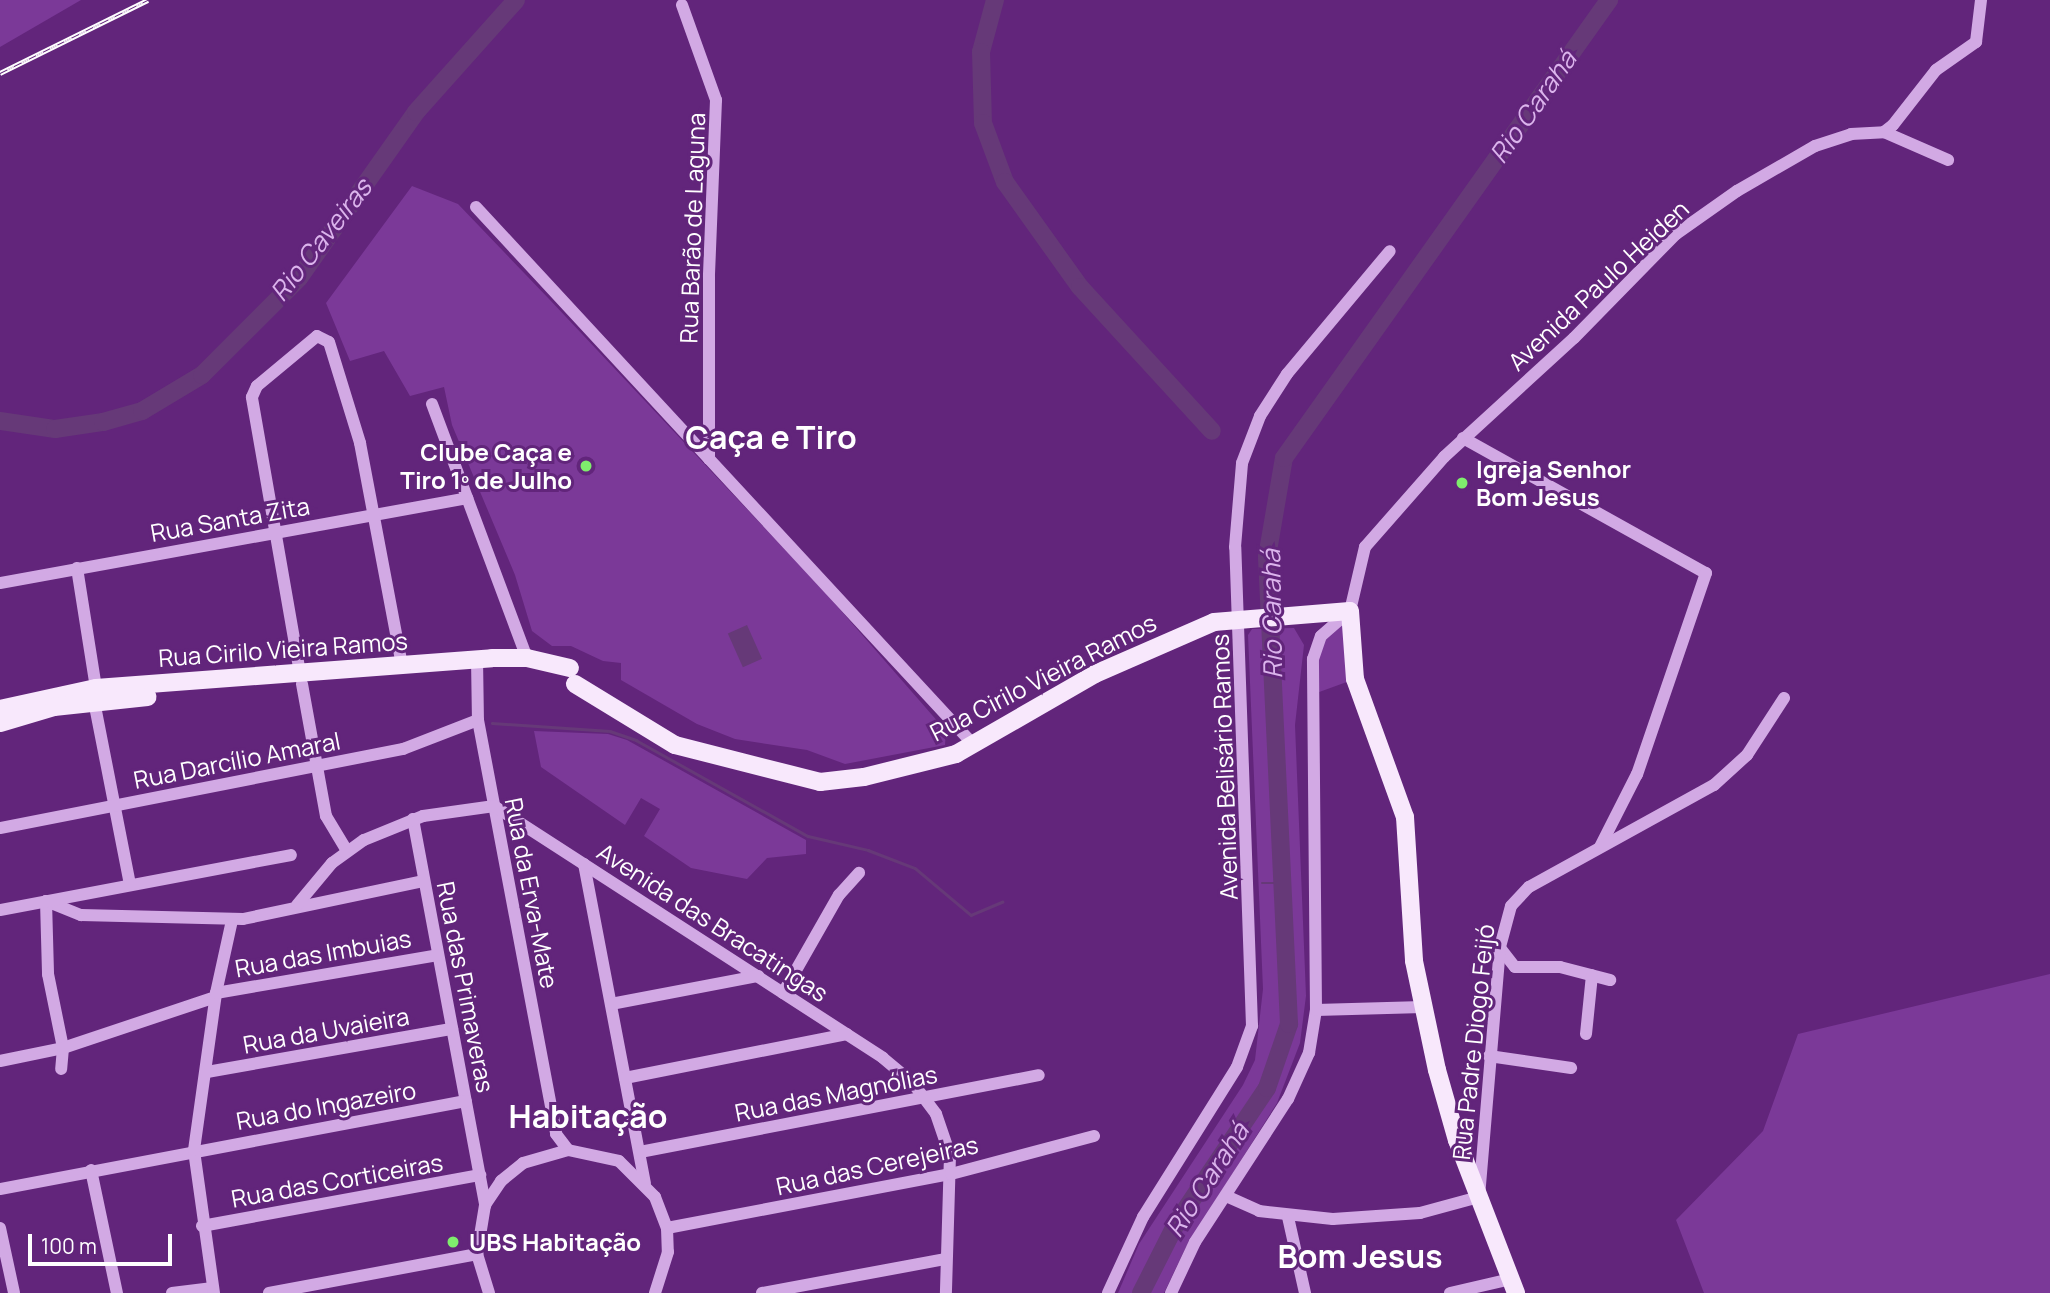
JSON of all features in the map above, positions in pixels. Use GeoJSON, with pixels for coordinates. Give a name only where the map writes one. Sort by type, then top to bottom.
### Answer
{"type":"FeatureCollection","features":[{"type":"Feature","properties":{"kind":"main road","name":"Rua Cirilo Vieira Ramos"},"geometry":{"type":"LineString","coordinates":[[0,709],[95,694],[477,665],[527,658],[571,676],[683,736],[847,779],[928,763],[973,744],[1121,661],[1205,625],[1246,617],[1350,611]]}},
{"type":"Feature","properties":{"kind":"main road"},"geometry":{"type":"LineString","coordinates":[[1350,611],[1355,680],[1405,817],[1414,961],[1448,1111],[1513,1286]]}},
{"type":"Feature","properties":{"kind":"main road","name":"Rua Cirilo Vieira Ramos"},"geometry":{"type":"LineString","coordinates":[[301,679],[402,665],[477,665],[571,676]]}},
{"type":"Feature","properties":{"kind":"main road","name":"Rua Cirilo Vieira Ramos"},"geometry":{"type":"LineString","coordinates":[[0,723],[95,694]]}},
{"type":"Feature","properties":{"kind":"street"},"geometry":{"type":"LineString","coordinates":[[1948,160],[1884,132],[1903,116],[1936,70],[1976,42],[1981,0]]}},
{"type":"Feature","properties":{"kind":"street","name":"Rua Barão de Laguna"},"geometry":{"type":"LineString","coordinates":[[682,5],[716,100],[709,277],[709,459]]}},
{"type":"Feature","properties":{"kind":"street","name":"Avenida Paulo Heiden"},"geometry":{"type":"LineString","coordinates":[[1350,611],[1358,562],[1373,534],[1463,438],[1574,338],[1647,261],[1700,216],[1815,146],[1851,134],[1884,132]]}},
{"type":"Feature","properties":{"kind":"street"},"geometry":{"type":"LineString","coordinates":[[476,207],[973,744]]}},
{"type":"Feature","properties":{"kind":"street","name":"Avenida Belisário Ramos"},"geometry":{"type":"LineString","coordinates":[[1108,1293],[1143,1217],[1237,1067],[1252,1026],[1246,617],[1235,518],[1242,463],[1251,438],[1287,374],[1390,251]]}},
{"type":"Feature","properties":{"kind":"street"},"geometry":{"type":"LineString","coordinates":[[347,851],[326,816],[252,397],[257,386],[312,337],[322,336],[329,342],[356,426],[402,665]]}},
{"type":"Feature","properties":{"kind":"street"},"geometry":{"type":"LineString","coordinates":[[432,404],[527,658]]}},
{"type":"Feature","properties":{"kind":"street"},"geometry":{"type":"LineString","coordinates":[[1463,438],[1706,573],[1637,774],[1599,849]]}},
{"type":"Feature","properties":{"kind":"street","name":"Rua Santa Zita"},"geometry":{"type":"LineString","coordinates":[[0,583],[467,498]]}},
{"type":"Feature","properties":{"kind":"street"},"geometry":{"type":"LineString","coordinates":[[77,568],[95,694],[130,885]]}},
{"type":"Feature","properties":{"kind":"street"},"geometry":{"type":"LineString","coordinates":[[1171,1293],[1195,1242],[1300,1075],[1316,1010],[1313,659],[1321,636],[1350,611]]}},
{"type":"Feature","properties":{"kind":"street","name":"Rua da Erva-Mate"},"geometry":{"type":"LineString","coordinates":[[477,665],[478,720],[494,806],[556,1134],[568,1150]]}},
{"type":"Feature","properties":{"kind":"street","name":"Rua Padre Diogo Feijó"},"geometry":{"type":"LineString","coordinates":[[1479,1197],[1500,947],[1505,920],[1518,897],[1599,849],[1690,802],[1732,771],[1766,731],[1784,698]]}},
{"type":"Feature","properties":{"kind":"street","name":"Rua Darcílio Amaral"},"geometry":{"type":"LineString","coordinates":[[0,828],[420,745],[478,720]]}},
{"type":"Feature","properties":{"kind":"street"},"geometry":{"type":"LineString","coordinates":[[298,905],[319,876],[347,851],[413,819],[494,806]]}},
{"type":"Feature","properties":{"kind":"street","name":"Avenida das Bracatingas"},"geometry":{"type":"LineString","coordinates":[[494,806],[847,1034],[899,1070],[926,1097],[946,1135],[951,1174],[946,1293]]}},
{"type":"Feature","properties":{"kind":"street","name":"Rua das Primaveras"},"geometry":{"type":"LineString","coordinates":[[413,819],[485,1205]]}},
{"type":"Feature","properties":{"kind":"street"},"geometry":{"type":"LineString","coordinates":[[0,910],[291,855]]}},
{"type":"Feature","properties":{"kind":"street"},"geometry":{"type":"LineString","coordinates":[[584,864],[645,1183],[667,1228],[663,1277],[666,1293]]}},
{"type":"Feature","properties":{"kind":"street"},"geometry":{"type":"LineString","coordinates":[[783,993],[839,895],[859,873]]}},
{"type":"Feature","properties":{"kind":"street"},"geometry":{"type":"LineString","coordinates":[[46,901],[81,915],[232,920],[424,881]]}},
{"type":"Feature","properties":{"kind":"street"},"geometry":{"type":"LineString","coordinates":[[46,901],[50,993],[63,1048],[61,1069]]}},
{"type":"Feature","properties":{"kind":"street"},"geometry":{"type":"LineString","coordinates":[[172,1293],[214,1290],[202,1226],[194,1150],[216,995],[232,920]]}},
{"type":"Feature","properties":{"kind":"street"},"geometry":{"type":"LineString","coordinates":[[1500,947],[1515,967],[1560,967],[1610,980]]}},
{"type":"Feature","properties":{"kind":"street","name":"Rua das Imbuias"},"geometry":{"type":"LineString","coordinates":[[0,1061],[63,1048],[216,995],[438,955]]}},
{"type":"Feature","properties":{"kind":"street"},"geometry":{"type":"LineString","coordinates":[[1586,1034],[1592,975]]}},
{"type":"Feature","properties":{"kind":"street"},"geometry":{"type":"LineString","coordinates":[[611,1004],[758,976]]}},
{"type":"Feature","properties":{"kind":"street"},"geometry":{"type":"LineString","coordinates":[[1316,1010],[1423,1007]]}},
{"type":"Feature","properties":{"kind":"street","name":"Rua da Uvaieira"},"geometry":{"type":"LineString","coordinates":[[206,1072],[452,1029]]}},
{"type":"Feature","properties":{"kind":"street"},"geometry":{"type":"LineString","coordinates":[[625,1078],[847,1034]]}},
{"type":"Feature","properties":{"kind":"street"},"geometry":{"type":"LineString","coordinates":[[1489,1056],[1571,1068]]}},
{"type":"Feature","properties":{"kind":"street","name":"Rua das Magnólias"},"geometry":{"type":"LineString","coordinates":[[640,1152],[1040,1075]]}},
{"type":"Feature","properties":{"kind":"street","name":"Rua do Ingazeiro"},"geometry":{"type":"LineString","coordinates":[[0,1189],[194,1150],[466,1101]]}},
{"type":"Feature","properties":{"kind":"street"},"geometry":{"type":"LineString","coordinates":[[549,1153],[556,1134]]}},
{"type":"Feature","properties":{"kind":"street","name":"Rua das Cerejeiras"},"geometry":{"type":"LineString","coordinates":[[667,1228],[951,1174],[1094,1136]]}},
{"type":"Feature","properties":{"kind":"street"},"geometry":{"type":"LineString","coordinates":[[489,1293],[477,1254],[485,1205],[508,1175],[549,1153],[568,1150],[611,1158],[645,1183]]}},
{"type":"Feature","properties":{"kind":"street"},"geometry":{"type":"LineString","coordinates":[[91,1170],[117,1293]]}},
{"type":"Feature","properties":{"kind":"street","name":"Rua das Corticeiras"},"geometry":{"type":"LineString","coordinates":[[202,1226],[480,1175]]}},
{"type":"Feature","properties":{"kind":"street"},"geometry":{"type":"LineString","coordinates":[[1226,1196],[1259,1211],[1288,1217],[1399,1215],[1479,1197]]}},
{"type":"Feature","properties":{"kind":"street"},"geometry":{"type":"LineString","coordinates":[[1288,1217],[1305,1293]]}},
{"type":"Feature","properties":{"kind":"street"},"geometry":{"type":"LineString","coordinates":[[0,1228],[14,1293]]}},
{"type":"Feature","properties":{"kind":"street"},"geometry":{"type":"LineString","coordinates":[[270,1293],[477,1254]]}},
{"type":"Feature","properties":{"kind":"street"},"geometry":{"type":"LineString","coordinates":[[762,1293],[946,1259]]}},
{"type":"Feature","properties":{"kind":"street"},"geometry":{"type":"LineString","coordinates":[[656,1293],[663,1277]]}},
{"type":"Feature","properties":{"kind":"street"},"geometry":{"type":"LineString","coordinates":[[1450,1293],[1513,1286]]}},
{"type":"Feature","properties":{"kind":"shaded area"},"geometry":{"type":"Polygon","coordinates":[[[0,0],[81,0],[0,47],[0,0]]]}},
{"type":"Feature","properties":{"kind":"shaded area","name":"Clube Caça e Tiro 1º de Julho"},"geometry":{"type":"Polygon","coordinates":[[[412,186],[458,204],[550,300],[823,590],[946,731],[945,745],[845,764],[807,750],[735,739],[697,724],[621,680],[621,663],[603,661],[571,646],[552,646],[532,631],[515,575],[452,425],[444,387],[410,396],[384,351],[350,361],[326,303],[412,186]]]}},
{"type":"Feature","properties":{"kind":"shaded area"},"geometry":{"type":"Polygon","coordinates":[[[1350,611],[1355,679],[1311,695],[1316,646],[1350,611]]]}},
{"type":"Feature","properties":{"kind":"shaded area"},"geometry":{"type":"Polygon","coordinates":[[[747,625],[762,659],[743,667],[728,634],[747,625]]]}},
{"type":"Feature","properties":{"kind":"shaded area"},"geometry":{"type":"Polygon","coordinates":[[[1294,628],[1304,645],[1295,725],[1306,996],[1300,1043],[1277,1103],[1185,1249],[1164,1293],[1118,1293],[1139,1244],[1243,1085],[1255,1060],[1263,989],[1248,635],[1252,629],[1294,628]]]}},
{"type":"Feature","properties":{"kind":"shaded area"},"geometry":{"type":"Polygon","coordinates":[[[534,731],[608,734],[627,740],[806,840],[806,854],[767,858],[747,879],[691,868],[644,836],[660,809],[641,798],[625,825],[541,767],[534,731]]]}},
{"type":"Feature","properties":{"kind":"shaded area"},"geometry":{"type":"Polygon","coordinates":[[[2050,974],[2050,1293],[1704,1293],[1676,1220],[1763,1131],[1798,1034],[2050,974]]]}},
{"type":"Feature","properties":{"kind":"waterway","name":"Rio Caveiras"},"geometry":{"type":"LineString","coordinates":[[0,421],[55,429],[103,422],[142,411],[202,375],[299,278],[416,112],[516,0]]}},
{"type":"Feature","properties":{"kind":"waterway"},"geometry":{"type":"LineString","coordinates":[[995,0],[981,52],[983,123],[1005,182],[1080,287],[1212,431]]}},
{"type":"Feature","properties":{"kind":"waterway","name":"Rio Carahá"},"geometry":{"type":"LineString","coordinates":[[1141,1293],[1177,1222],[1267,1088],[1289,1024],[1267,557],[1284,458],[1609,0]]}},
{"type":"Feature","properties":{"kind":"waterway"},"geometry":{"type":"LineString","coordinates":[[492,723],[610,731],[636,740],[808,836],[868,850],[915,868],[971,915],[1002,902]]}},
{"type":"Feature","properties":{"kind":"waterway"},"geometry":{"type":"LineString","coordinates":[[1262,883],[1284,883]]}},
{"type":"Feature","properties":{"kind":"railway"},"geometry":{"type":"LineString","coordinates":[[0,73],[148,0]]}},
{"type":"Feature","properties":{"kind":"place","name":"Clube Caça e Tiro 1º de Julho"},"geometry":{"type":"Point","coordinates":[586,466]}},
{"type":"Feature","properties":{"kind":"place","name":"Igreja Senhor Bom Jesus"},"geometry":{"type":"Point","coordinates":[1462,483]}},
{"type":"Feature","properties":{"kind":"place","name":"UBS Habitação"},"geometry":{"type":"Point","coordinates":[453,1242]}},
{"type":"Feature","properties":{"kind":"district","name":"Caça e Tiro"},"geometry":{"type":"Point","coordinates":[771,437]}},
{"type":"Feature","properties":{"kind":"district","name":"Habitação"},"geometry":{"type":"Point","coordinates":[588,1116]}},
{"type":"Feature","properties":{"kind":"district","name":"Bom Jesus"},"geometry":{"type":"Point","coordinates":[1360,1256]}}]}
